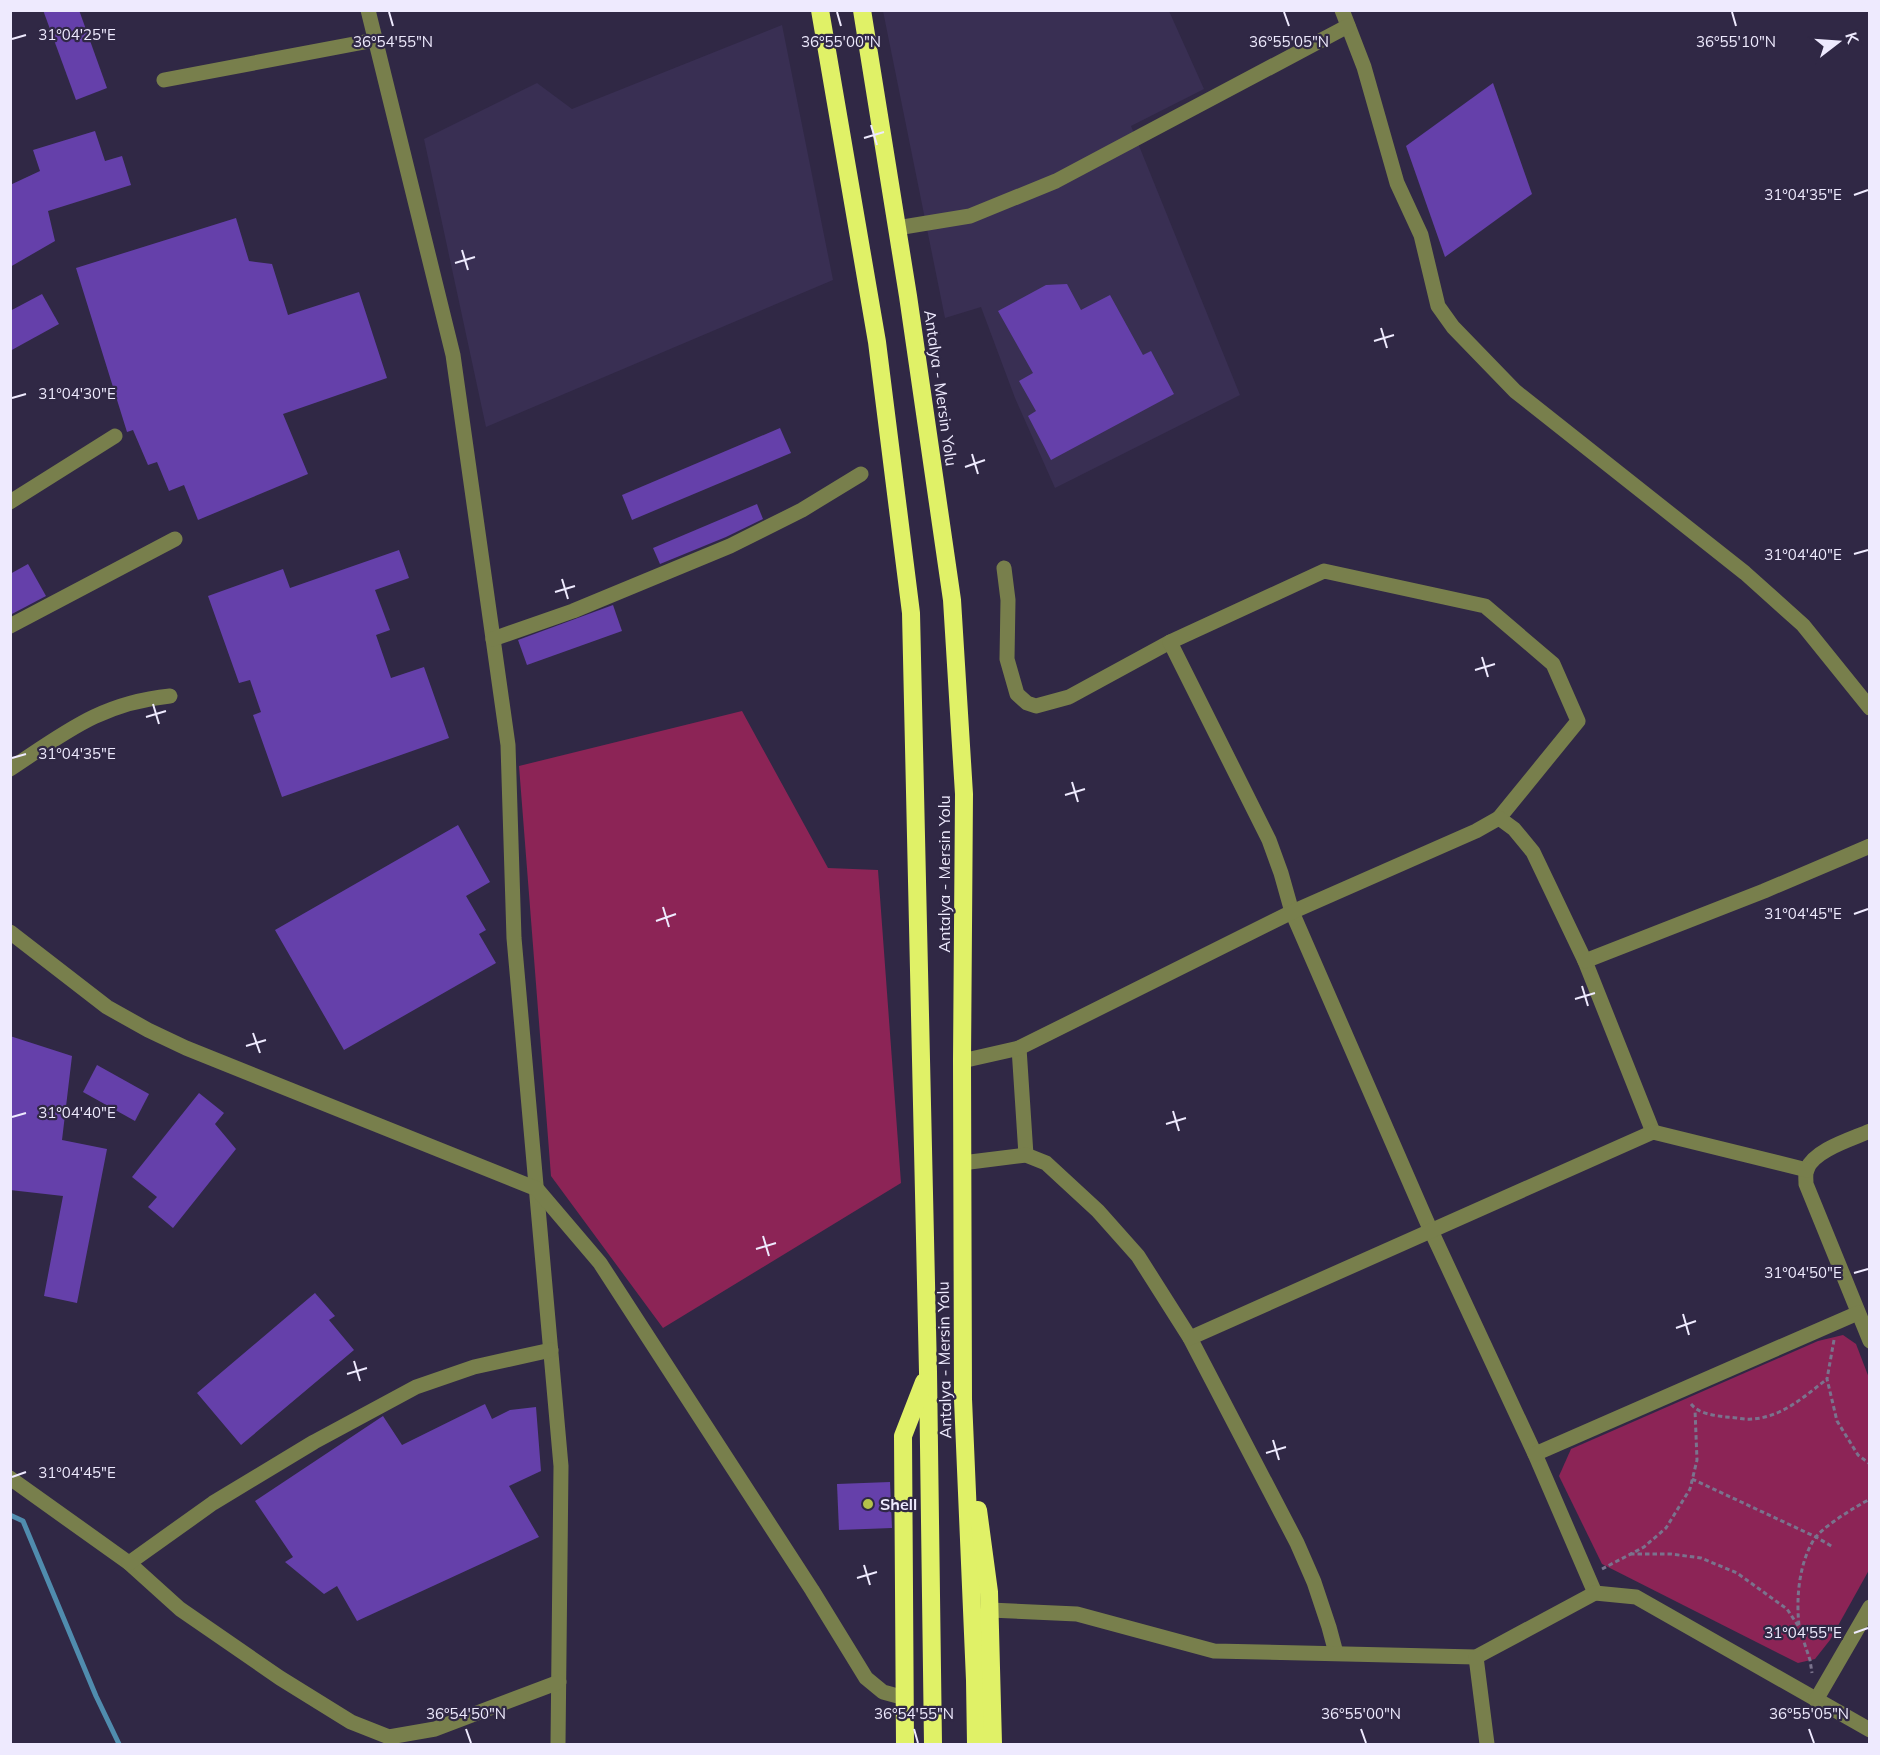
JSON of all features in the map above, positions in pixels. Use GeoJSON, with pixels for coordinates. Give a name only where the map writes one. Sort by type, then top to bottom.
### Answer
{"type":"FeatureCollection","features":[{"type":"Feature","properties":{"kind":"highway","name":"Antalya - Mersin Yolu"},"geometry":{"type":"LineString","coordinates":[[820,10],[877,342],[911,613],[928,1372],[933,1744]]}},
{"type":"Feature","properties":{"kind":"highway","name":"Antalya - Mersin Yolu"},"geometry":{"type":"LineString","coordinates":[[862,10],[952,600],[964,794],[963,1399],[976,1744]]}},
{"type":"Feature","properties":{"kind":"highway"},"geometry":{"type":"LineString","coordinates":[[905,1744],[903,1436],[928,1372]]}},
{"type":"Feature","properties":{"kind":"highway"},"geometry":{"type":"LineString","coordinates":[[963,1399],[989,1592],[993,1744]]}},
{"type":"Feature","properties":{"kind":"street"},"geometry":{"type":"LineString","coordinates":[[368,10],[453,355],[508,745],[514,938],[561,1466],[558,1744]]}},
{"type":"Feature","properties":{"kind":"street"},"geometry":{"type":"LineString","coordinates":[[1342,10],[1364,67],[1397,183],[1421,235],[1438,306],[1453,327],[1515,391],[1745,573],[1803,625],[1869,708]]}},
{"type":"Feature","properties":{"kind":"street"},"geometry":{"type":"LineString","coordinates":[[897,228],[970,216],[1056,181],[1348,26]]}},
{"type":"Feature","properties":{"kind":"street"},"geometry":{"type":"LineString","coordinates":[[164,80],[375,40]]}},
{"type":"Feature","properties":{"kind":"street"},"geometry":{"type":"LineString","coordinates":[[10,502],[115,436]]}},
{"type":"Feature","properties":{"kind":"street"},"geometry":{"type":"LineString","coordinates":[[493,639],[573,610],[730,546],[802,510],[861,474]]}},
{"type":"Feature","properties":{"kind":"street"},"geometry":{"type":"LineString","coordinates":[[10,626],[175,539]]}},
{"type":"Feature","properties":{"kind":"street"},"geometry":{"type":"LineString","coordinates":[[962,1061],[1019,1048],[1292,912],[1476,831],[1499,818],[1578,720],[1553,664],[1485,606],[1324,571],[1170,642],[1069,697],[1036,706],[1027,703],[1017,694],[1007,659],[1008,600],[1004,568]]}},
{"type":"Feature","properties":{"kind":"street"},"geometry":{"type":"LineString","coordinates":[[1170,642],[1269,840],[1292,912],[1431,1231],[1595,1593]]}},
{"type":"Feature","properties":{"kind":"street"},"geometry":{"type":"LineString","coordinates":[[10,769],[85,720],[100,713],[133,701],[170,696]]}},
{"type":"Feature","properties":{"kind":"street"},"geometry":{"type":"LineString","coordinates":[[1499,818],[1515,829],[1533,852],[1585,961],[1653,1132]]}},
{"type":"Feature","properties":{"kind":"street"},"geometry":{"type":"LineString","coordinates":[[1585,961],[1764,891],[1869,846]]}},
{"type":"Feature","properties":{"kind":"street"},"geometry":{"type":"LineString","coordinates":[[10,932],[107,1007],[148,1030],[186,1048],[537,1189],[600,1263],[812,1590],[866,1678],[883,1692],[905,1698]]}},
{"type":"Feature","properties":{"kind":"street"},"geometry":{"type":"LineString","coordinates":[[1019,1048],[1026,1155]]}},
{"type":"Feature","properties":{"kind":"street"},"geometry":{"type":"LineString","coordinates":[[1869,1131],[1827,1149],[1814,1159],[1807,1170],[1806,1184],[1869,1341]]}},
{"type":"Feature","properties":{"kind":"street"},"geometry":{"type":"LineString","coordinates":[[1190,1338],[1653,1132],[1807,1170]]}},
{"type":"Feature","properties":{"kind":"street"},"geometry":{"type":"LineString","coordinates":[[962,1163],[1026,1155],[1046,1163],[1098,1211],[1132,1249],[1190,1338],[1297,1543],[1314,1582],[1336,1653]]}},
{"type":"Feature","properties":{"kind":"street"},"geometry":{"type":"LineString","coordinates":[[1534,1454],[1858,1313]]}},
{"type":"Feature","properties":{"kind":"street"},"geometry":{"type":"LineString","coordinates":[[129,1563],[213,1503],[314,1442],[416,1387],[474,1367],[551,1350]]}},
{"type":"Feature","properties":{"kind":"street"},"geometry":{"type":"LineString","coordinates":[[10,1478],[129,1563],[180,1609],[280,1678],[351,1722],[409,1744]]}},
{"type":"Feature","properties":{"kind":"street"},"geometry":{"type":"LineString","coordinates":[[990,1610],[1077,1614],[1214,1651],[1476,1658],[1595,1593],[1636,1597],[1869,1730]]}},
{"type":"Feature","properties":{"kind":"street"},"geometry":{"type":"LineString","coordinates":[[1815,1700],[1869,1606]]}},
{"type":"Feature","properties":{"kind":"street"},"geometry":{"type":"LineString","coordinates":[[1476,1658],[1487,1744]]}},
{"type":"Feature","properties":{"kind":"street"},"geometry":{"type":"LineString","coordinates":[[389,1737],[435,1729],[559,1682]]}},
{"type":"Feature","properties":{"kind":"path"},"geometry":{"type":"LineString","coordinates":[[1840,1321],[1827,1379],[1837,1421],[1858,1455],[1869,1464]]}},
{"type":"Feature","properties":{"kind":"path"},"geometry":{"type":"LineString","coordinates":[[1695,1410],[1715,1416],[1753,1419],[1781,1412],[1827,1379]]}},
{"type":"Feature","properties":{"kind":"path"},"geometry":{"type":"LineString","coordinates":[[1589,1578],[1605,1566],[1644,1547],[1666,1528],[1690,1489],[1697,1460],[1695,1410],[1681,1390]]}},
{"type":"Feature","properties":{"kind":"path"},"geometry":{"type":"LineString","coordinates":[[1692,1479],[1833,1547]]}},
{"type":"Feature","properties":{"kind":"path"},"geometry":{"type":"LineString","coordinates":[[1815,1700],[1810,1660],[1799,1628],[1797,1608],[1803,1566],[1816,1537],[1834,1521],[1869,1499]]}},
{"type":"Feature","properties":{"kind":"path"},"geometry":{"type":"LineString","coordinates":[[1630,1554],[1671,1554],[1701,1558],[1737,1573],[1787,1609],[1799,1628]]}},
{"type":"Feature","properties":{"kind":"shaded area"},"geometry":{"type":"Polygon","coordinates":[[[883,11],[1169,11],[1204,89],[1131,126],[1240,395],[1055,488],[1015,398],[981,307],[945,318],[883,11]]]}},
{"type":"Feature","properties":{"kind":"shaded area"},"geometry":{"type":"Polygon","coordinates":[[[782,25],[833,280],[486,427],[424,139],[537,83],[572,109],[782,25]]]}},
{"type":"Feature","properties":{"kind":"shaded area"},"geometry":{"type":"Polygon","coordinates":[[[742,711],[828,868],[878,870],[901,1183],[663,1328],[551,1176],[519,766],[742,711]]]}},
{"type":"Feature","properties":{"kind":"shaded area"},"geometry":{"type":"Polygon","coordinates":[[[1843,1335],[1856,1344],[1869,1378],[1869,1570],[1830,1640],[1815,1659],[1798,1663],[1602,1564],[1559,1476],[1571,1449],[1818,1341],[1843,1335]]]}},
{"type":"Feature","properties":{"kind":"building"},"geometry":{"type":"Polygon","coordinates":[[[43,10],[79,10],[107,88],[76,100],[43,10]]]}},
{"type":"Feature","properties":{"kind":"building"},"geometry":{"type":"Polygon","coordinates":[[[1493,83],[1532,194],[1445,257],[1406,146],[1493,83]]]}},
{"type":"Feature","properties":{"kind":"building"},"geometry":{"type":"Polygon","coordinates":[[[95,131],[105,161],[122,156],[131,185],[48,211],[55,241],[10,267],[10,185],[40,171],[33,150],[95,131]]]}},
{"type":"Feature","properties":{"kind":"building"},"geometry":{"type":"Polygon","coordinates":[[[236,218],[249,261],[272,264],[288,315],[359,292],[387,378],[283,414],[308,474],[198,520],[184,485],[169,491],[157,462],[148,465],[133,430],[127,432],[76,268],[236,218]]]}},
{"type":"Feature","properties":{"kind":"building"},"geometry":{"type":"Polygon","coordinates":[[[1067,284],[1081,310],[1110,295],[1143,355],[1151,351],[1174,394],[1051,460],[1028,416],[1036,411],[1019,381],[1033,373],[998,311],[1046,285],[1067,284]]]}},
{"type":"Feature","properties":{"kind":"building"},"geometry":{"type":"Polygon","coordinates":[[[42,294],[59,324],[10,351],[10,311],[42,294]]]}},
{"type":"Feature","properties":{"kind":"building"},"geometry":{"type":"Polygon","coordinates":[[[780,428],[791,453],[632,520],[622,495],[780,428]]]}},
{"type":"Feature","properties":{"kind":"building"},"geometry":{"type":"Polygon","coordinates":[[[757,504],[763,519],[660,564],[653,548],[757,504]]]}},
{"type":"Feature","properties":{"kind":"building"},"geometry":{"type":"Polygon","coordinates":[[[399,550],[409,578],[375,590],[390,630],[376,635],[391,678],[424,667],[449,738],[282,797],[253,715],[261,712],[250,680],[239,683],[208,596],[283,569],[290,588],[399,550]]]}},
{"type":"Feature","properties":{"kind":"building"},"geometry":{"type":"Polygon","coordinates":[[[28,564],[46,596],[10,615],[10,574],[28,564]]]}},
{"type":"Feature","properties":{"kind":"building"},"geometry":{"type":"Polygon","coordinates":[[[613,605],[622,631],[527,665],[518,640],[613,605]]]}},
{"type":"Feature","properties":{"kind":"building"},"geometry":{"type":"Polygon","coordinates":[[[458,825],[490,882],[466,896],[486,930],[479,934],[496,963],[344,1050],[275,930],[458,825]]]}},
{"type":"Feature","properties":{"kind":"building"},"geometry":{"type":"Polygon","coordinates":[[[10,1036],[72,1056],[62,1140],[107,1149],[77,1303],[44,1296],[63,1196],[10,1190],[10,1036]]]}},
{"type":"Feature","properties":{"kind":"building"},"geometry":{"type":"Polygon","coordinates":[[[97,1065],[149,1094],[135,1121],[83,1092],[97,1065]]]}},
{"type":"Feature","properties":{"kind":"building"},"geometry":{"type":"Polygon","coordinates":[[[199,1093],[224,1113],[215,1124],[236,1149],[173,1228],[148,1207],[157,1197],[132,1177],[199,1093]]]}},
{"type":"Feature","properties":{"kind":"building"},"geometry":{"type":"Polygon","coordinates":[[[315,1293],[335,1316],[329,1320],[354,1350],[241,1445],[197,1393],[315,1293]]]}},
{"type":"Feature","properties":{"kind":"building"},"geometry":{"type":"Polygon","coordinates":[[[485,1404],[492,1419],[510,1410],[536,1407],[541,1471],[509,1486],[539,1537],[357,1621],[337,1586],[324,1594],[285,1562],[293,1557],[255,1501],[383,1416],[402,1445],[485,1404]]]}},
{"type":"Feature","properties":{"kind":"building"},"geometry":{"type":"Polygon","coordinates":[[[890,1482],[892,1528],[839,1530],[837,1484],[890,1482]]]}},
{"type":"Feature","properties":{"kind":"waterway"},"geometry":{"type":"LineString","coordinates":[[10,1515],[23,1521],[96,1696],[119,1744]]}},
{"type":"Feature","properties":{"kind":"place","name":"Shell"},"geometry":{"type":"Point","coordinates":[868,1504]}}]}
